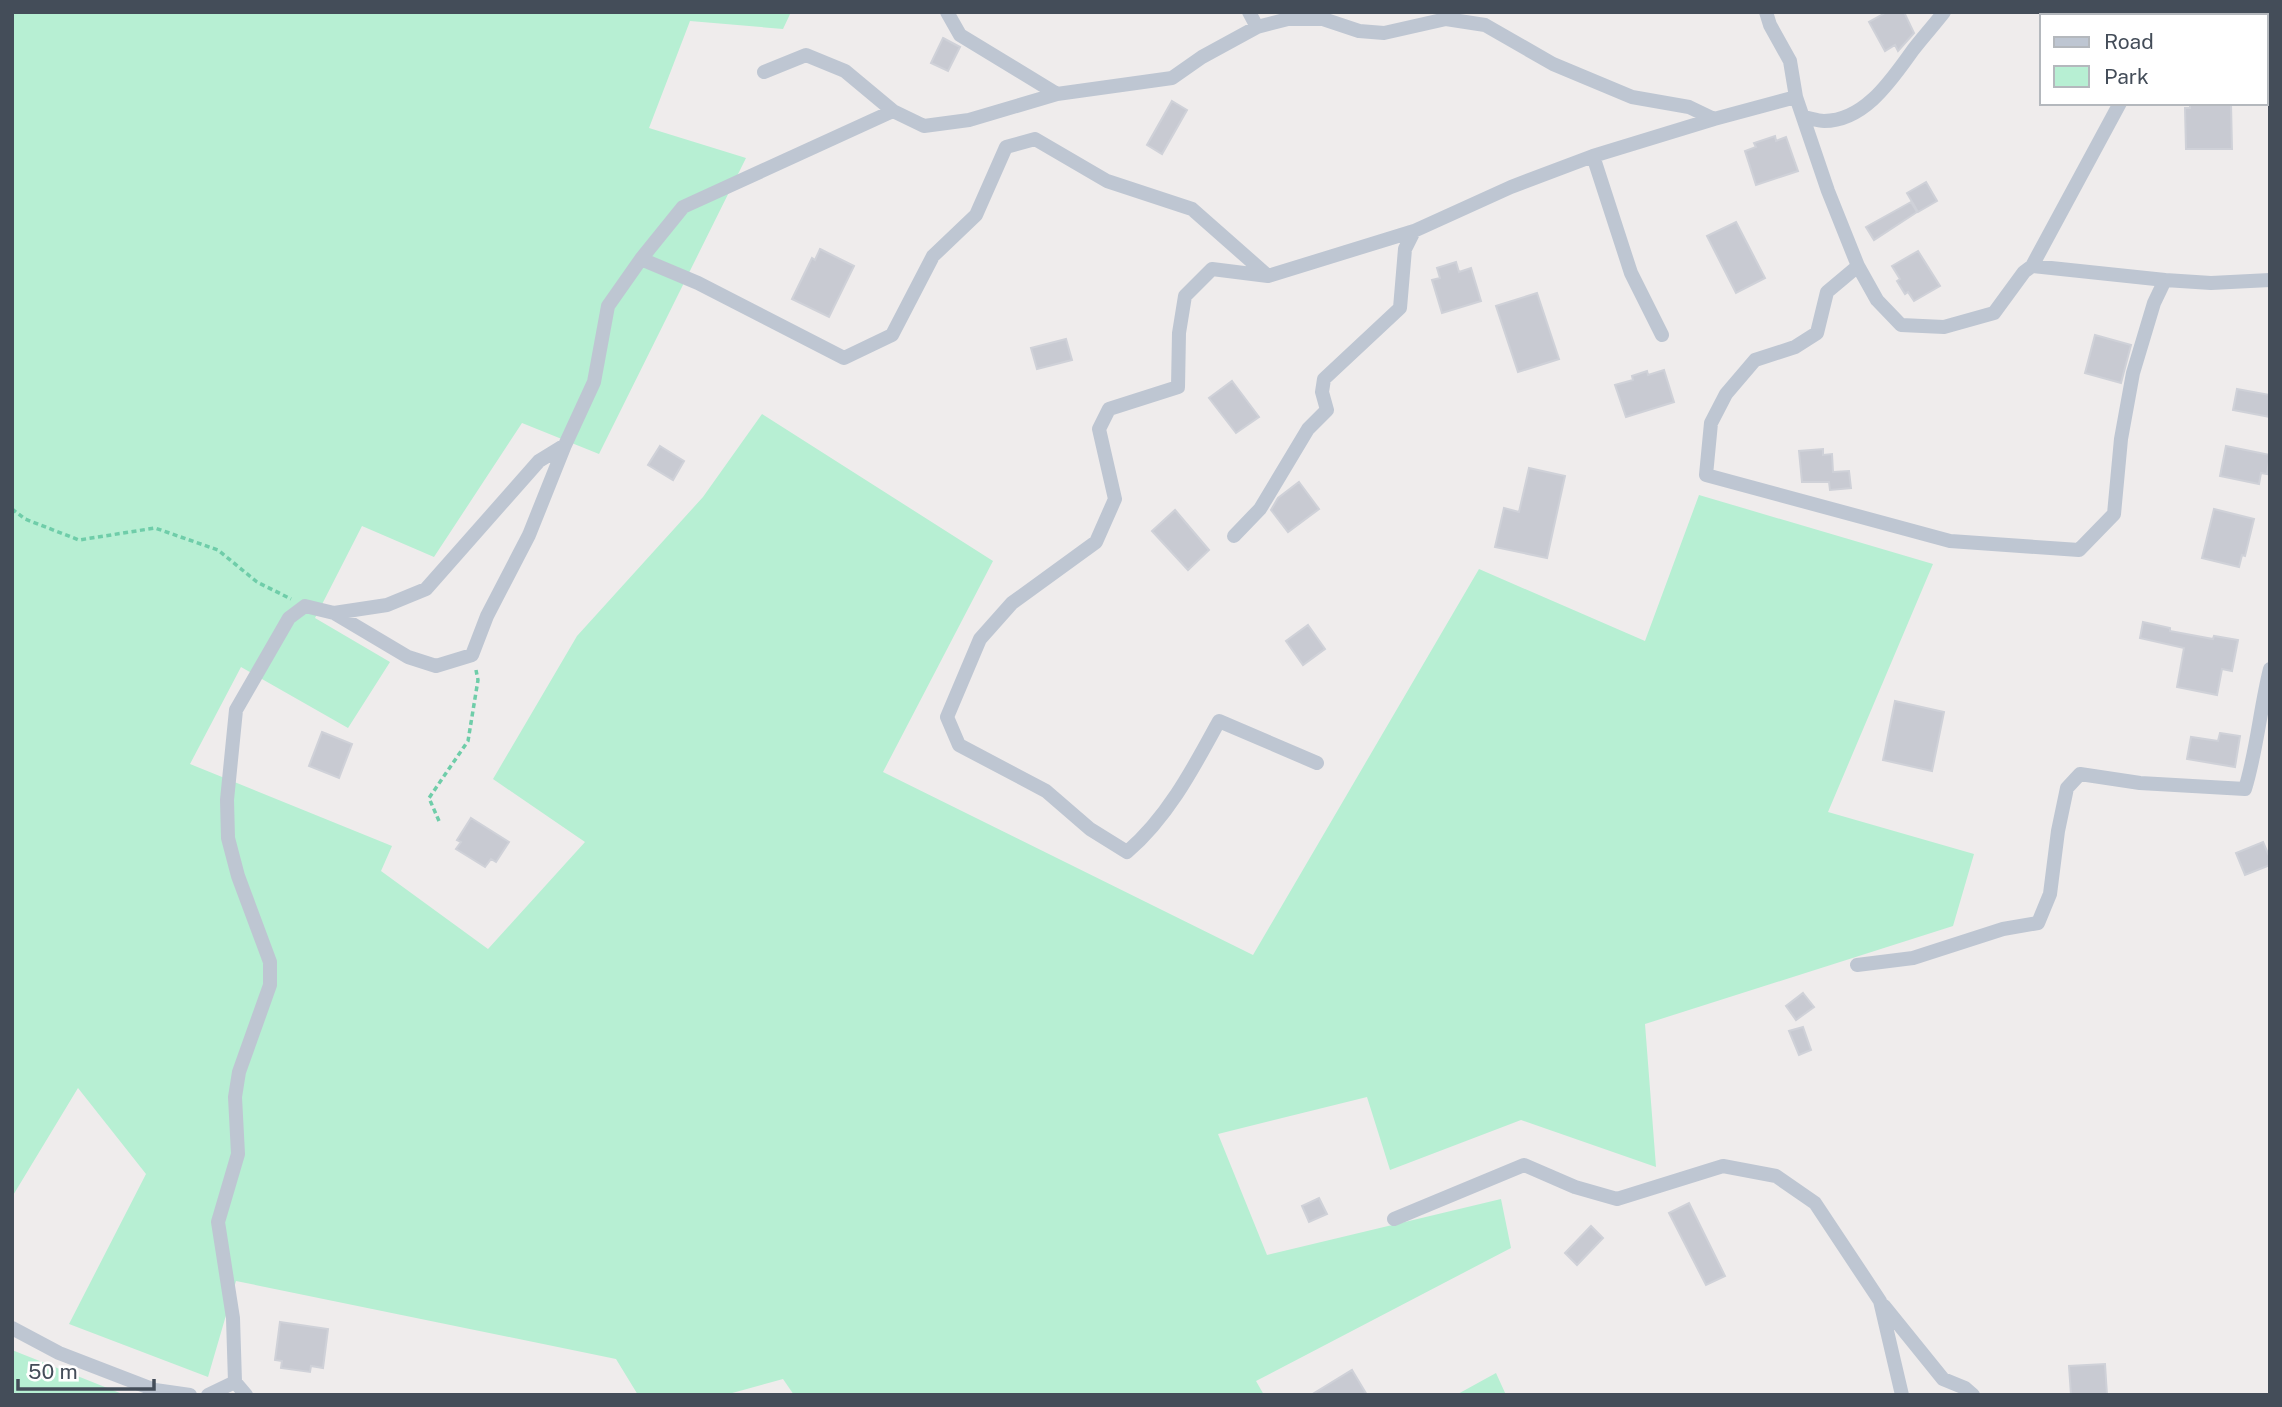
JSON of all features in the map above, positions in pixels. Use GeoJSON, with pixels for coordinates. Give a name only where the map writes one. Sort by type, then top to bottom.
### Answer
{"type":"FeatureCollection","features":[{"type":"Feature","properties":{"kind":"street"},"geometry":{"type":"LineString","coordinates":[[947,12],[960,35],[1057,93]]}},
{"type":"Feature","properties":{"kind":"street"},"geometry":{"type":"LineString","coordinates":[[1249,12],[1257,27]]}},
{"type":"Feature","properties":{"kind":"street"},"geometry":{"type":"LineString","coordinates":[[1766,12],[1770,25],[1790,61],[1803,117],[1828,191],[1858,266],[1877,300],[1901,324],[1944,327],[1994,313],[2024,272],[2032,266],[2119,105]]}},
{"type":"Feature","properties":{"kind":"street"},"geometry":{"type":"LineString","coordinates":[[1803,117],[1823,121],[1844,118],[1866,105],[1895,77],[1944,12]]}},
{"type":"Feature","properties":{"kind":"street"},"geometry":{"type":"LineString","coordinates":[[764,72],[806,55],[845,71],[893,111],[924,126],[969,120],[1057,93],[1171,79],[1257,27],[1288,19],[1322,19],[1359,31],[1384,33],[1446,19],[1483,19],[1553,64],[1632,97],[1689,107],[1714,119]]}},
{"type":"Feature","properties":{"kind":"street"},"geometry":{"type":"LineString","coordinates":[[1317,763],[1219,721],[1192,771],[1147,835],[1127,852],[1090,829],[1046,790],[959,745],[947,717],[980,639],[1012,603],[1096,542],[1115,499],[1099,429],[1109,409],[1178,387],[1179,333],[1185,296],[1212,269],[1268,276],[1414,231],[1511,187],[1593,156],[1797,97]]}},
{"type":"Feature","properties":{"kind":"street"},"geometry":{"type":"LineString","coordinates":[[246,1395],[235,1382],[233,1318],[218,1223],[238,1154],[235,1097],[239,1072],[270,985],[270,962],[234,863],[228,838],[227,800],[236,710],[289,618],[305,606],[334,613],[408,657],[436,666],[472,655],[487,616],[529,535],[565,444],[594,382],[608,306],[640,259],[683,208],[893,111]]}},
{"type":"Feature","properties":{"kind":"street"},"geometry":{"type":"LineString","coordinates":[[640,259],[698,283],[844,358],[892,335],[933,256],[976,215],[1006,148],[1035,139],[1107,181],[1192,209],[1268,276]]}},
{"type":"Feature","properties":{"kind":"street"},"geometry":{"type":"LineString","coordinates":[[1593,156],[1632,273],[1662,335]]}},
{"type":"Feature","properties":{"kind":"street"},"geometry":{"type":"LineString","coordinates":[[1234,536],[1260,509],[1308,429],[1327,410],[1322,392],[1324,379],[1400,308],[1405,249],[1414,231]]}},
{"type":"Feature","properties":{"kind":"street"},"geometry":{"type":"LineString","coordinates":[[1858,266],[1828,292],[1817,333],[1795,347],[1755,360],[1726,394],[1711,423],[1706,475],[1950,541],[2079,550],[2114,514],[2121,439],[2133,373],[2154,303],[2165,280]]}},
{"type":"Feature","properties":{"kind":"street"},"geometry":{"type":"LineString","coordinates":[[2032,266],[2211,283],[2270,280]]}},
{"type":"Feature","properties":{"kind":"street"},"geometry":{"type":"LineString","coordinates":[[334,613],[387,605],[426,589],[539,461],[565,444]]}},
{"type":"Feature","properties":{"kind":"street"},"geometry":{"type":"LineString","coordinates":[[1857,965],[1913,958],[2003,929],[2038,923],[2050,894],[2067,788],[2080,774],[2140,783],[2245,789],[2270,669]]}},
{"type":"Feature","properties":{"kind":"street"},"geometry":{"type":"LineString","coordinates":[[1394,1219],[1524,1165],[1575,1187],[1617,1199],[1723,1166],[1776,1176],[1815,1203],[1880,1301],[1943,1379],[1965,1388],[1973,1395]]}},
{"type":"Feature","properties":{"kind":"street"},"geometry":{"type":"LineString","coordinates":[[1880,1301],[1902,1395]]}},
{"type":"Feature","properties":{"kind":"street"},"geometry":{"type":"LineString","coordinates":[[12,1328],[58,1353],[155,1390],[190,1395]]}},
{"type":"Feature","properties":{"kind":"street"},"geometry":{"type":"LineString","coordinates":[[208,1395],[235,1382]]}},
{"type":"Feature","properties":{"kind":"path"},"geometry":{"type":"LineString","coordinates":[[12,509],[25,519],[79,540],[155,528],[218,550],[257,582],[305,606]]}},
{"type":"Feature","properties":{"kind":"path"},"geometry":{"type":"LineString","coordinates":[[439,821],[429,798],[468,741],[478,680],[472,655]]}},
{"type":"Feature","properties":{"kind":"green space"},"geometry":{"type":"Polygon","coordinates":[[[12,12],[791,12],[783,29],[690,21],[649,128],[746,158],[599,454],[522,423],[434,557],[362,526],[315,618],[390,662],[348,728],[241,667],[190,764],[392,846],[381,871],[488,949],[585,842],[493,779],[577,636],[703,497],[762,414],[993,561],[883,772],[1253,955],[1479,569],[1645,641],[1699,495],[1933,564],[1828,812],[1974,854],[1953,926],[1645,1024],[1656,1167],[1521,1120],[1390,1170],[1367,1097],[1218,1134],[1267,1255],[1501,1199],[1511,1248],[1256,1381],[1264,1395],[794,1395],[783,1379],[725,1395],[638,1395],[616,1359],[236,1281],[208,1377],[69,1324],[146,1174],[78,1088],[12,1197],[12,12]]]}},
{"type":"Feature","properties":{"kind":"green space"},"geometry":{"type":"Polygon","coordinates":[[[12,1350],[125,1395],[12,1395],[12,1350]]]}},
{"type":"Feature","properties":{"kind":"green space"},"geometry":{"type":"Polygon","coordinates":[[[1496,1373],[1506,1395],[1456,1395],[1496,1373]]]}},
{"type":"Feature","properties":{"kind":"building"},"geometry":{"type":"Polygon","coordinates":[[[1887,12],[1904,12],[1914,33],[1898,51],[1895,45],[1885,51],[1869,22],[1887,12]]]}},
{"type":"Feature","properties":{"kind":"building"},"geometry":{"type":"Polygon","coordinates":[[[943,38],[960,47],[948,71],[931,63],[943,38]]]}},
{"type":"Feature","properties":{"kind":"building"},"geometry":{"type":"Polygon","coordinates":[[[1172,101],[1187,110],[1162,154],[1147,145],[1172,101]]]}},
{"type":"Feature","properties":{"kind":"building"},"geometry":{"type":"Polygon","coordinates":[[[2190,105],[2231,105],[2232,149],[2186,149],[2185,108],[2190,108],[2190,105]]]}},
{"type":"Feature","properties":{"kind":"building"},"geometry":{"type":"Polygon","coordinates":[[[1775,136],[1776,141],[1786,137],[1798,171],[1756,185],[1745,151],[1756,147],[1754,143],[1775,136]]]}},
{"type":"Feature","properties":{"kind":"building"},"geometry":{"type":"Polygon","coordinates":[[[1926,182],[1937,201],[1918,212],[1907,193],[1926,182]]]}},
{"type":"Feature","properties":{"kind":"building"},"geometry":{"type":"Polygon","coordinates":[[[1911,202],[1917,212],[1874,240],[1866,227],[1911,202]]]}},
{"type":"Feature","properties":{"kind":"building"},"geometry":{"type":"Polygon","coordinates":[[[1736,222],[1765,278],[1736,293],[1707,236],[1736,222]]]}},
{"type":"Feature","properties":{"kind":"building"},"geometry":{"type":"Polygon","coordinates":[[[820,249],[854,266],[829,317],[792,299],[812,258],[815,260],[820,249]]]}},
{"type":"Feature","properties":{"kind":"building"},"geometry":{"type":"Polygon","coordinates":[[[1918,251],[1940,286],[1914,301],[1908,292],[1905,294],[1892,266],[1918,251]]]}},
{"type":"Feature","properties":{"kind":"building"},"geometry":{"type":"Polygon","coordinates":[[[1456,262],[1459,272],[1471,268],[1481,301],[1442,313],[1432,280],[1440,278],[1437,268],[1456,262]]]}},
{"type":"Feature","properties":{"kind":"building"},"geometry":{"type":"Polygon","coordinates":[[[1537,293],[1559,359],[1518,372],[1496,306],[1537,293]]]}},
{"type":"Feature","properties":{"kind":"building"},"geometry":{"type":"Polygon","coordinates":[[[2095,335],[2131,345],[2121,383],[2085,373],[2095,335]]]}},
{"type":"Feature","properties":{"kind":"building"},"geometry":{"type":"Polygon","coordinates":[[[1066,339],[1072,360],[1037,369],[1031,348],[1066,339]]]}},
{"type":"Feature","properties":{"kind":"building"},"geometry":{"type":"Polygon","coordinates":[[[1664,370],[1674,402],[1626,417],[1615,385],[1633,380],[1632,376],[1647,371],[1648,375],[1664,370]]]}},
{"type":"Feature","properties":{"kind":"building"},"geometry":{"type":"Polygon","coordinates":[[[1232,381],[1259,417],[1236,433],[1209,398],[1232,381]]]}},
{"type":"Feature","properties":{"kind":"building"},"geometry":{"type":"Polygon","coordinates":[[[2237,389],[2270,395],[2270,417],[2233,410],[2237,389]]]}},
{"type":"Feature","properties":{"kind":"building"},"geometry":{"type":"Polygon","coordinates":[[[660,446],[684,461],[673,480],[648,465],[660,446]]]}},
{"type":"Feature","properties":{"kind":"building"},"geometry":{"type":"Polygon","coordinates":[[[2226,446],[2270,455],[2267,474],[2261,473],[2259,484],[2220,476],[2226,446]]]}},
{"type":"Feature","properties":{"kind":"building"},"geometry":{"type":"Polygon","coordinates":[[[1823,449],[1823,455],[1832,454],[1833,472],[1849,471],[1851,488],[1830,490],[1829,482],[1802,482],[1799,451],[1823,449]]]}},
{"type":"Feature","properties":{"kind":"building"},"geometry":{"type":"Polygon","coordinates":[[[1529,468],[1565,476],[1547,558],[1495,547],[1504,508],[1519,512],[1529,468]]]}},
{"type":"Feature","properties":{"kind":"building"},"geometry":{"type":"Polygon","coordinates":[[[1299,482],[1319,509],[1288,532],[1271,510],[1278,498],[1299,482]]]}},
{"type":"Feature","properties":{"kind":"building"},"geometry":{"type":"Polygon","coordinates":[[[2214,509],[2254,519],[2245,556],[2242,555],[2239,567],[2202,558],[2214,509]]]}},
{"type":"Feature","properties":{"kind":"building"},"geometry":{"type":"Polygon","coordinates":[[[1175,510],[1209,550],[1188,570],[1152,531],[1175,510]]]}},
{"type":"Feature","properties":{"kind":"building"},"geometry":{"type":"Polygon","coordinates":[[[2143,622],[2170,628],[2170,631],[2213,639],[2214,636],[2238,640],[2232,671],[2222,669],[2217,695],[2177,687],[2184,648],[2140,638],[2143,622]]]}},
{"type":"Feature","properties":{"kind":"building"},"geometry":{"type":"Polygon","coordinates":[[[1308,625],[1325,649],[1303,665],[1286,641],[1308,625]]]}},
{"type":"Feature","properties":{"kind":"building"},"geometry":{"type":"Polygon","coordinates":[[[1895,701],[1944,712],[1932,771],[1883,760],[1895,701]]]}},
{"type":"Feature","properties":{"kind":"building"},"geometry":{"type":"Polygon","coordinates":[[[322,732],[352,744],[339,778],[309,766],[322,732]]]}},
{"type":"Feature","properties":{"kind":"building"},"geometry":{"type":"Polygon","coordinates":[[[2220,733],[2240,736],[2235,767],[2187,759],[2191,737],[2218,741],[2220,733]]]}},
{"type":"Feature","properties":{"kind":"building"},"geometry":{"type":"Polygon","coordinates":[[[471,818],[509,842],[496,862],[491,859],[485,867],[456,849],[461,842],[457,840],[471,818]]]}},
{"type":"Feature","properties":{"kind":"building"},"geometry":{"type":"Polygon","coordinates":[[[2263,842],[2270,865],[2245,875],[2236,853],[2263,842]]]}},
{"type":"Feature","properties":{"kind":"building"},"geometry":{"type":"Polygon","coordinates":[[[1803,993],[1814,1007],[1796,1020],[1786,1006],[1803,993]]]}},
{"type":"Feature","properties":{"kind":"building"},"geometry":{"type":"Polygon","coordinates":[[[1803,1027],[1811,1050],[1799,1055],[1789,1031],[1803,1027]]]}},
{"type":"Feature","properties":{"kind":"building"},"geometry":{"type":"Polygon","coordinates":[[[1319,1198],[1327,1214],[1309,1222],[1302,1206],[1319,1198]]]}},
{"type":"Feature","properties":{"kind":"building"},"geometry":{"type":"Polygon","coordinates":[[[1689,1203],[1725,1276],[1706,1285],[1669,1213],[1689,1203]]]}},
{"type":"Feature","properties":{"kind":"building"},"geometry":{"type":"Polygon","coordinates":[[[1591,1226],[1603,1238],[1577,1265],[1565,1253],[1591,1226]]]}},
{"type":"Feature","properties":{"kind":"building"},"geometry":{"type":"Polygon","coordinates":[[[280,1322],[328,1329],[323,1368],[311,1366],[310,1372],[281,1368],[282,1361],[275,1360],[280,1322]]]}},
{"type":"Feature","properties":{"kind":"building"},"geometry":{"type":"Polygon","coordinates":[[[2105,1364],[2107,1395],[2071,1395],[2069,1366],[2105,1364]]]}},
{"type":"Feature","properties":{"kind":"building"},"geometry":{"type":"Polygon","coordinates":[[[1352,1370],[1367,1395],[1311,1395],[1352,1370]]]}}]}
